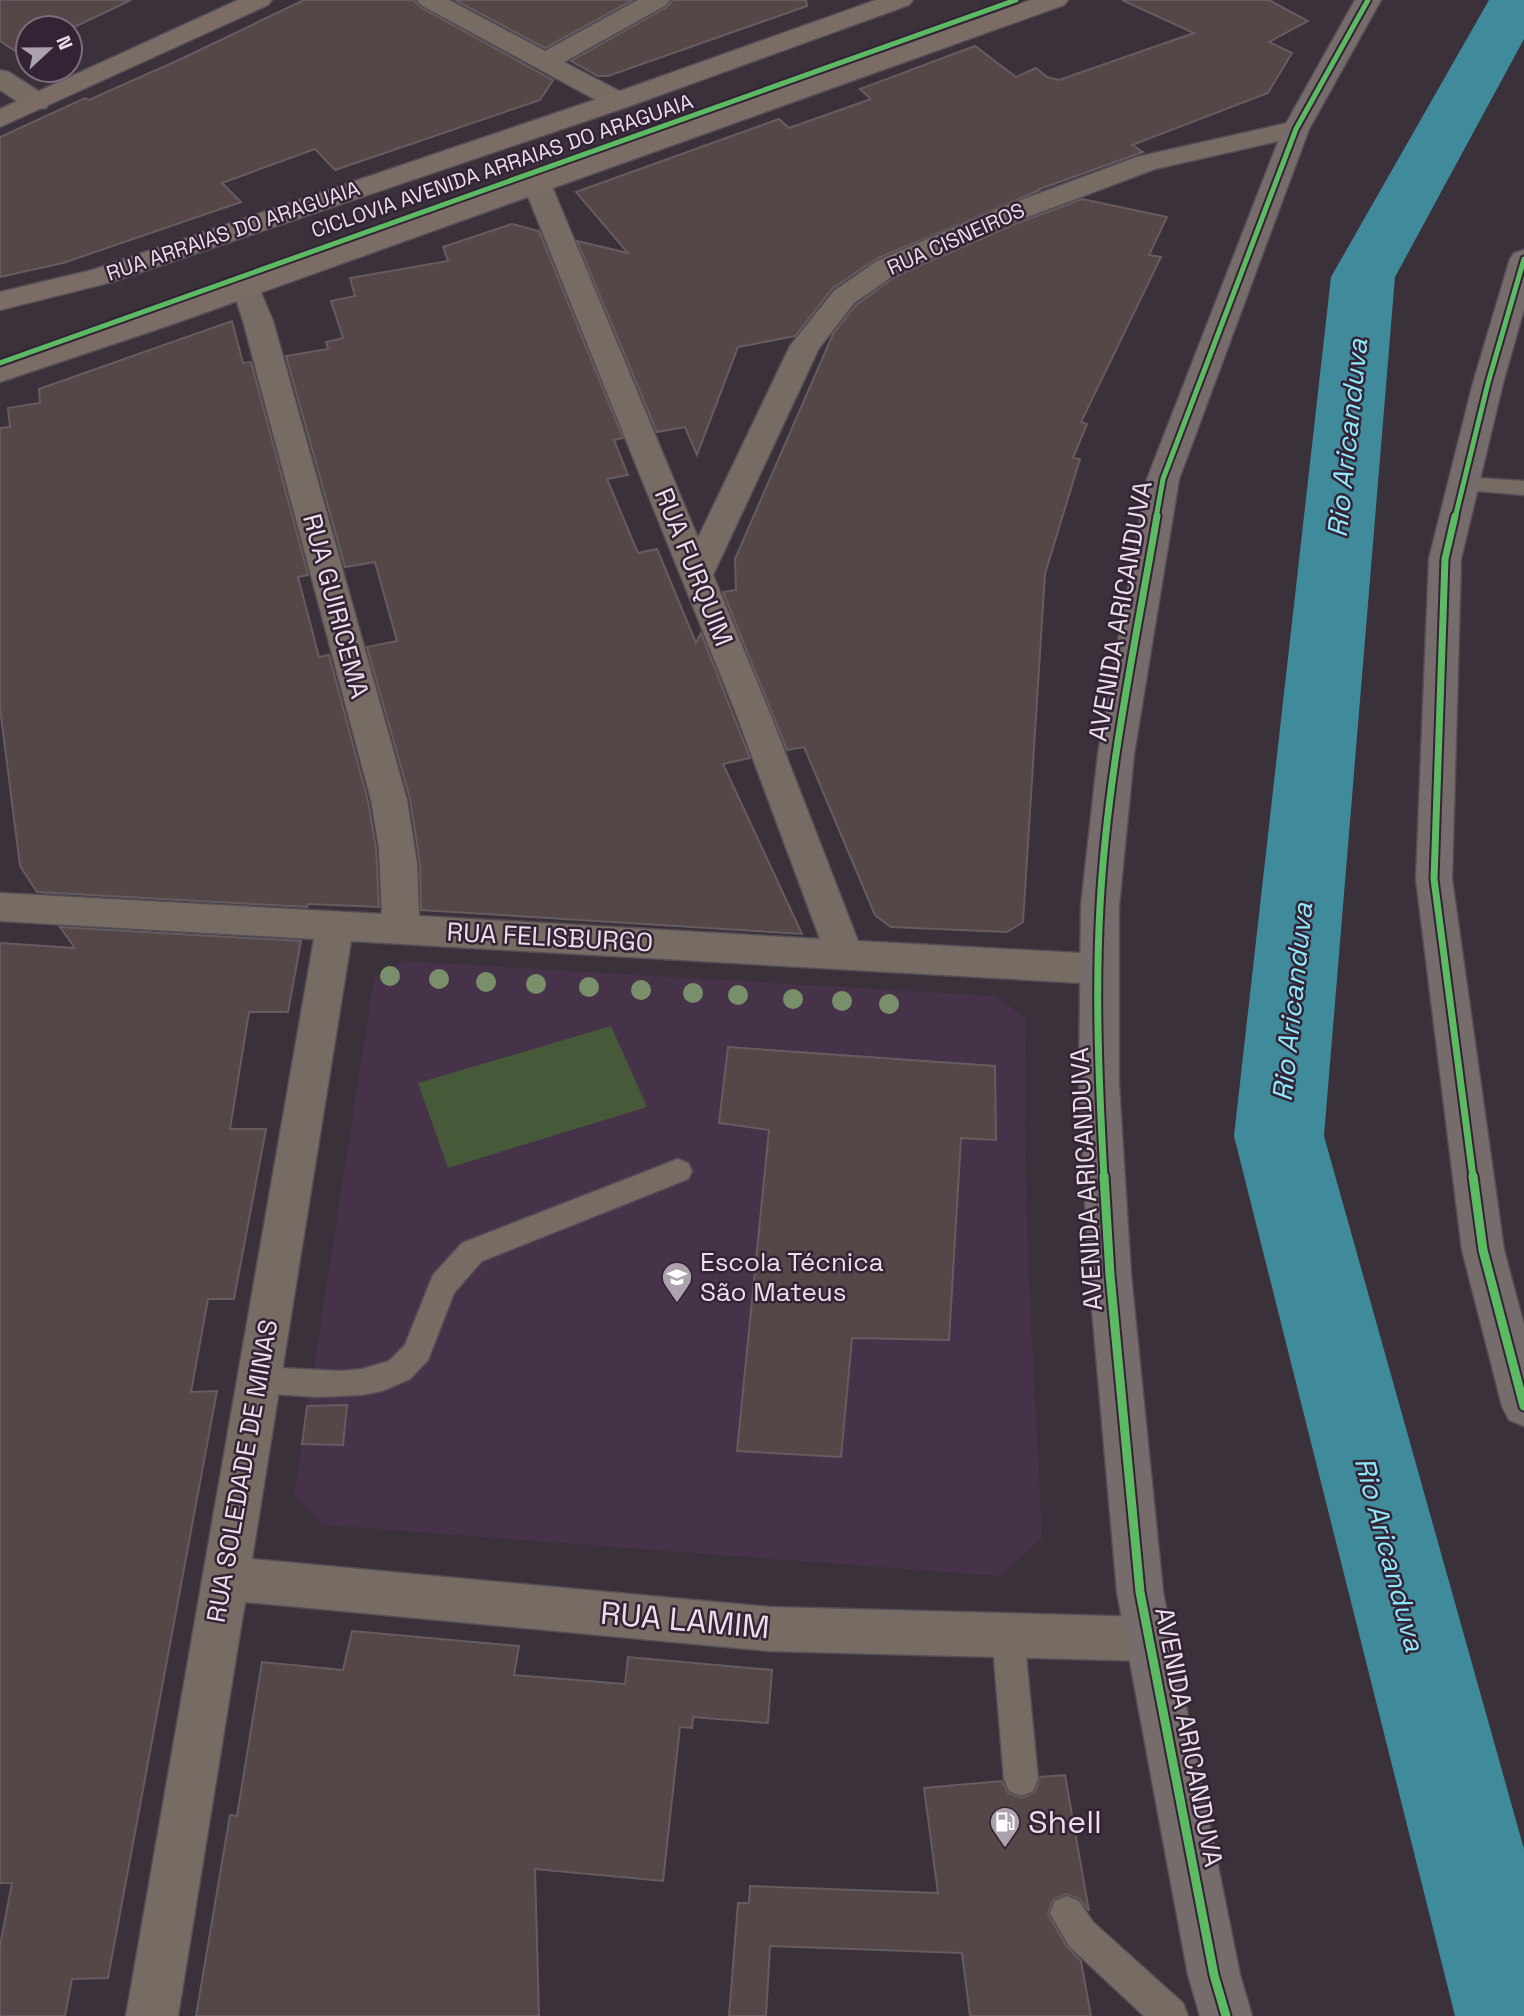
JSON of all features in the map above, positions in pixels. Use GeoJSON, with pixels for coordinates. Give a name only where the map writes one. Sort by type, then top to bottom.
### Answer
{"type":"FeatureCollection","features":[{"type":"Feature","properties":{"kind":"highway","name":"AVENIDA ARICANDUVA"},"geometry":{"type":"LineString","coordinates":[[1226,2016],[1214,1975],[1140,1592],[1110,1275],[1099,1085],[1100,906],[1116,754],[1163,479],[1296,129],[1368,0]]}},
{"type":"Feature","properties":{"kind":"highway"},"geometry":{"type":"LineString","coordinates":[[1524,259],[1488,383],[1445,559],[1434,879],[1483,1250],[1524,1406]]}},
{"type":"Feature","properties":{"kind":"main road"},"geometry":{"type":"LineString","coordinates":[[84,57],[207,0]]}},
{"type":"Feature","properties":{"kind":"main road"},"geometry":{"type":"LineString","coordinates":[[0,119],[13,91],[259,0]]}},
{"type":"Feature","properties":{"kind":"main road","name":"RUA ARRAIAS DO ARAGUAIA"},"geometry":{"type":"LineString","coordinates":[[0,301],[102,276],[618,101],[900,0]]}},
{"type":"Feature","properties":{"kind":"main road"},"geometry":{"type":"LineString","coordinates":[[0,373],[1055,0]]}},
{"type":"Feature","properties":{"kind":"street"},"geometry":{"type":"LineString","coordinates":[[430,0],[618,101]]}},
{"type":"Feature","properties":{"kind":"street"},"geometry":{"type":"LineString","coordinates":[[544,62],[657,0]]}},
{"type":"Feature","properties":{"kind":"street","name":"RUA CISNEIROS"},"geometry":{"type":"LineString","coordinates":[[697,574],[805,346],[844,297],[887,267],[1020,210],[1147,163],[1296,129]]}},
{"type":"Feature","properties":{"kind":"street","name":"RUA FURQUIM"},"geometry":{"type":"LineString","coordinates":[[537,184],[697,574],[844,953]]}},
{"type":"Feature","properties":{"kind":"street","name":"RUA GUIRICEMA"},"geometry":{"type":"LineString","coordinates":[[246,287],[258,321],[389,800],[396,831],[401,895],[400,929]]}},
{"type":"Feature","properties":{"kind":"street","name":"RUA FELISBURGO"},"geometry":{"type":"LineString","coordinates":[[0,907],[1099,969]]}},
{"type":"Feature","properties":{"kind":"street","name":"RUA SOLEDADE DE MINAS"},"geometry":{"type":"LineString","coordinates":[[152,2016],[335,926]]}},
{"type":"Feature","properties":{"kind":"street","name":"RUA LAMIM"},"geometry":{"type":"LineString","coordinates":[[224,1578],[769,1629],[1148,1639]]}},
{"type":"Feature","properties":{"kind":"lane"},"geometry":{"type":"LineString","coordinates":[[1463,484],[1524,488]]}},
{"type":"Feature","properties":{"kind":"lane"},"geometry":{"type":"LineString","coordinates":[[258,1380],[360,1384],[394,1373],[414,1358],[443,1281],[452,1269],[472,1252],[678,1171]]}},
{"type":"Feature","properties":{"kind":"lane"},"geometry":{"type":"LineString","coordinates":[[1008,1636],[1021,1779]]}},
{"type":"Feature","properties":{"kind":"lane"},"geometry":{"type":"LineString","coordinates":[[1067,1913],[1081,1934],[1170,2016]]}},
{"type":"Feature","properties":{"kind":"shaded area","name":"Escola Técnica São Mateus"},"geometry":{"type":"Polygon","coordinates":[[[402,961],[996,996],[1026,1019],[1028,1263],[1042,1538],[999,1576],[324,1525],[294,1496],[374,978],[402,961]]]}},
{"type":"Feature","properties":{"kind":"green space"},"geometry":{"type":"Polygon","coordinates":[[[611,1026],[647,1107],[448,1168],[418,1083],[611,1026]]]}},
{"type":"Feature","properties":{"kind":"building"},"geometry":{"type":"Polygon","coordinates":[[[0,0],[131,0],[84,22],[84,14],[14,14],[14,50],[0,41],[0,0]]]}},
{"type":"Feature","properties":{"kind":"building"},"geometry":{"type":"Polygon","coordinates":[[[304,0],[414,0],[420,7],[553,80],[540,100],[335,170],[315,149],[222,183],[241,202],[63,263],[0,277],[0,137],[85,98],[89,100],[181,59],[304,0]]]}},
{"type":"Feature","properties":{"kind":"building"},"geometry":{"type":"Polygon","coordinates":[[[455,0],[633,0],[545,48],[455,0]]]}},
{"type":"Feature","properties":{"kind":"building"},"geometry":{"type":"Polygon","coordinates":[[[673,0],[806,0],[807,6],[608,76],[598,76],[571,61],[667,7],[673,0]]]}},
{"type":"Feature","properties":{"kind":"building"},"geometry":{"type":"Polygon","coordinates":[[[1122,0],[1269,0],[1308,21],[1269,42],[1292,53],[1268,93],[1132,145],[1143,152],[1037,190],[1040,190],[876,259],[832,289],[795,336],[738,347],[697,455],[685,427],[657,432],[577,241],[628,253],[576,192],[779,119],[789,128],[871,99],[860,89],[975,46],[1016,77],[1036,68],[1047,77],[1059,80],[1194,33],[1122,0]]]}},
{"type":"Feature","properties":{"kind":"building"},"geometry":{"type":"Polygon","coordinates":[[[1082,199],[1167,217],[1149,255],[1161,257],[1081,422],[1087,424],[1073,458],[1080,459],[1045,574],[1023,922],[1007,932],[891,927],[875,915],[804,747],[787,750],[723,592],[736,590],[735,559],[833,334],[856,305],[898,275],[1018,223],[1082,199]]]}},
{"type":"Feature","properties":{"kind":"building"},"geometry":{"type":"Polygon","coordinates":[[[512,224],[539,231],[623,438],[614,440],[628,475],[607,479],[638,553],[657,549],[696,643],[701,633],[750,758],[723,764],[802,934],[421,910],[420,864],[410,799],[367,647],[397,641],[375,562],[345,567],[286,356],[328,349],[326,342],[343,338],[331,301],[355,296],[350,278],[448,261],[443,247],[512,224]]]}},
{"type":"Feature","properties":{"kind":"building"},"geometry":{"type":"Polygon","coordinates":[[[232,321],[243,363],[251,362],[308,575],[298,577],[319,657],[329,655],[368,801],[376,848],[379,907],[308,904],[307,907],[37,892],[20,866],[0,708],[0,428],[10,427],[8,408],[40,403],[39,389],[232,321]]]}},
{"type":"Feature","properties":{"kind":"building"},"geometry":{"type":"Polygon","coordinates":[[[60,927],[301,941],[288,1012],[249,1012],[230,1129],[266,1129],[234,1299],[208,1299],[191,1392],[217,1391],[108,1978],[72,1979],[65,2016],[0,2016],[0,1946],[12,1883],[0,1883],[0,943],[75,948],[60,927]]]}},
{"type":"Feature","properties":{"kind":"building"},"geometry":{"type":"Polygon","coordinates":[[[728,1047],[995,1066],[996,1140],[961,1138],[949,1340],[852,1338],[841,1457],[737,1451],[769,1130],[719,1123],[728,1047]]]}},
{"type":"Feature","properties":{"kind":"building"},"geometry":{"type":"Polygon","coordinates":[[[347,1405],[343,1445],[302,1444],[307,1406],[347,1405]]]}},
{"type":"Feature","properties":{"kind":"building"},"geometry":{"type":"Polygon","coordinates":[[[352,1631],[519,1646],[514,1675],[625,1684],[628,1657],[772,1670],[768,1723],[693,1717],[692,1728],[680,1727],[663,1881],[535,1869],[539,2016],[196,2016],[230,1815],[237,1816],[262,1662],[343,1670],[352,1631]]]}},
{"type":"Feature","properties":{"kind":"building","name":"Shell"},"geometry":{"type":"Polygon","coordinates":[[[1065,1775],[1089,1911],[1080,1899],[1066,1894],[1053,1900],[1048,1914],[1067,1947],[1081,1961],[1091,2016],[970,2016],[962,1953],[770,1946],[766,2016],[729,2016],[738,1903],[749,1903],[750,1886],[938,1893],[924,1788],[1002,1781],[1008,1793],[1022,1798],[1035,1792],[1040,1777],[1065,1775]]]}},
{"type":"Feature","properties":{"kind":"waterway","name":"Rio Aricanduva"},"geometry":{"type":"LineString","coordinates":[[1513,2016],[1279,1136],[1363,277],[1517,0]]}},
{"type":"Feature","properties":{"kind":"cycle path","name":"CICLOVIA AVENIDA ARRAIAS DO ARAGUAIA"},"geometry":{"type":"LineString","coordinates":[[0,363],[1016,0]]}},
{"type":"Feature","properties":{"kind":"cycle path"},"geometry":{"type":"LineString","coordinates":[[1226,2016],[1214,1975],[1140,1592],[1110,1275],[1099,1085],[1100,906],[1116,754],[1163,479],[1296,129],[1368,0]]}},
{"type":"Feature","properties":{"kind":"cycle path"},"geometry":{"type":"LineString","coordinates":[[1524,259],[1488,383],[1445,559],[1434,879],[1483,1250],[1524,1406]]}},
{"type":"Feature","properties":{"kind":"place","name":"Escola Técnica São Mateus"},"geometry":{"type":"Point","coordinates":[677,1304]}},
{"type":"Feature","properties":{"kind":"place","name":"Shell"},"geometry":{"type":"Point","coordinates":[1005,1849]}}]}
